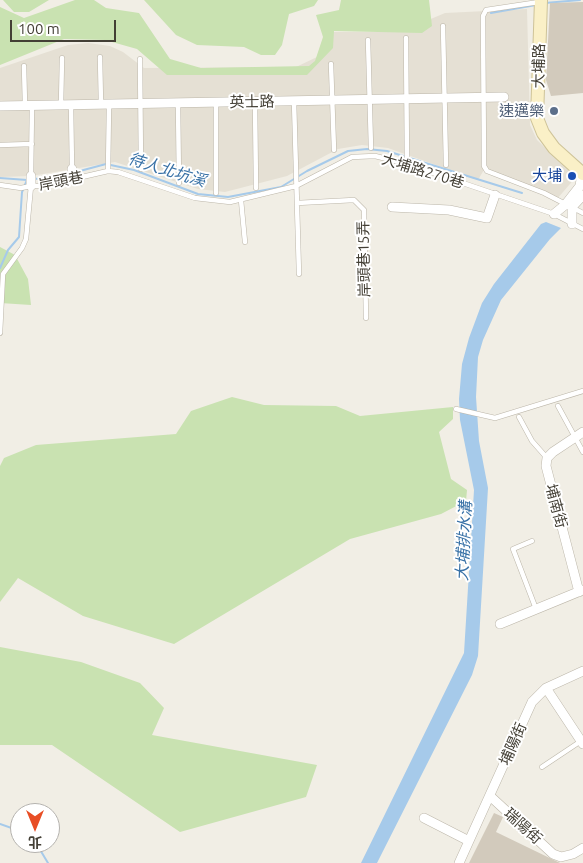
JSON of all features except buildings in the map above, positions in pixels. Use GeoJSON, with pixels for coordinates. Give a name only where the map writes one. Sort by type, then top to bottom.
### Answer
{"type":"FeatureCollection","features":[{"type":"Feature","properties":{"kind":"main road","name":"大埔路"},"geometry":{"type":"LineString","coordinates":[[540,1],[538,118],[542,134],[554,148],[583,173]]}},
{"type":"Feature","properties":{"kind":"street","name":"英士路"},"geometry":{"type":"LineString","coordinates":[[0,106],[105,106],[504,97]]}},
{"type":"Feature","properties":{"kind":"street"},"geometry":{"type":"LineString","coordinates":[[572,224],[568,206],[580,186],[583,173]]}},
{"type":"Feature","properties":{"kind":"street"},"geometry":{"type":"LineString","coordinates":[[31,176],[31,186]]}},
{"type":"Feature","properties":{"kind":"street","name":"大埔路270巷"},"geometry":{"type":"LineString","coordinates":[[392,207],[450,210],[487,218],[495,195]]}},
{"type":"Feature","properties":{"kind":"street"},"geometry":{"type":"LineString","coordinates":[[554,214],[583,195]]}},
{"type":"Feature","properties":{"kind":"street"},"geometry":{"type":"LineString","coordinates":[[547,458],[574,436],[583,432]]}},
{"type":"Feature","properties":{"kind":"street","name":"埔南街"},"geometry":{"type":"LineString","coordinates":[[547,458],[546,466],[581,591]]}},
{"type":"Feature","properties":{"kind":"street"},"geometry":{"type":"LineString","coordinates":[[500,624],[581,591]]}},
{"type":"Feature","properties":{"kind":"street","name":"埔陽街"},"geometry":{"type":"LineString","coordinates":[[459,863],[532,702],[546,688],[583,671]]}},
{"type":"Feature","properties":{"kind":"street"},"geometry":{"type":"LineString","coordinates":[[546,688],[582,743]]}},
{"type":"Feature","properties":{"kind":"street","name":"瑞陽街"},"geometry":{"type":"LineString","coordinates":[[490,796],[553,854],[561,857],[573,854],[583,848]]}},
{"type":"Feature","properties":{"kind":"street"},"geometry":{"type":"LineString","coordinates":[[424,818],[469,841]]}},
{"type":"Feature","properties":{"kind":"lane"},"geometry":{"type":"LineString","coordinates":[[540,1],[486,10],[483,16],[484,166],[487,171],[531,187],[583,213]]}},
{"type":"Feature","properties":{"kind":"lane"},"geometry":{"type":"LineString","coordinates":[[443,26],[446,165]]}},
{"type":"Feature","properties":{"kind":"lane"},"geometry":{"type":"LineString","coordinates":[[406,38],[408,99],[407,164]]}},
{"type":"Feature","properties":{"kind":"lane"},"geometry":{"type":"LineString","coordinates":[[368,40],[371,148]]}},
{"type":"Feature","properties":{"kind":"lane"},"geometry":{"type":"LineString","coordinates":[[100,57],[105,106],[108,171]]}},
{"type":"Feature","properties":{"kind":"lane"},"geometry":{"type":"LineString","coordinates":[[62,58],[62,105]]}},
{"type":"Feature","properties":{"kind":"lane"},"geometry":{"type":"LineString","coordinates":[[140,59],[142,169]]}},
{"type":"Feature","properties":{"kind":"lane"},"geometry":{"type":"LineString","coordinates":[[331,64],[334,150]]}},
{"type":"Feature","properties":{"kind":"lane"},"geometry":{"type":"LineString","coordinates":[[24,66],[32,144],[31,176]]}},
{"type":"Feature","properties":{"kind":"lane"},"geometry":{"type":"LineString","coordinates":[[255,102],[256,188]]}},
{"type":"Feature","properties":{"kind":"lane"},"geometry":{"type":"LineString","coordinates":[[294,102],[300,274]]}},
{"type":"Feature","properties":{"kind":"lane"},"geometry":{"type":"LineString","coordinates":[[216,103],[216,193]]}},
{"type":"Feature","properties":{"kind":"lane"},"geometry":{"type":"LineString","coordinates":[[178,104],[179,183]]}},
{"type":"Feature","properties":{"kind":"lane"},"geometry":{"type":"LineString","coordinates":[[71,106],[74,174]]}},
{"type":"Feature","properties":{"kind":"lane"},"geometry":{"type":"LineString","coordinates":[[0,145],[32,144]]}},
{"type":"Feature","properties":{"kind":"lane","name":"大埔路270巷"},"geometry":{"type":"LineString","coordinates":[[296,186],[352,157],[375,156],[407,164],[554,214],[583,229]]}},
{"type":"Feature","properties":{"kind":"lane","name":"岸頭巷"},"geometry":{"type":"LineString","coordinates":[[0,333],[3,274],[22,248],[26,239],[31,186],[74,174],[108,171],[118,172],[209,201],[230,202],[241,200]]}},
{"type":"Feature","properties":{"kind":"lane"},"geometry":{"type":"LineString","coordinates":[[0,185],[21,188],[31,186]]}},
{"type":"Feature","properties":{"kind":"lane"},"geometry":{"type":"LineString","coordinates":[[245,242],[241,200],[296,186]]}},
{"type":"Feature","properties":{"kind":"lane","name":"岸頭巷15弄"},"geometry":{"type":"LineString","coordinates":[[297,203],[354,200],[364,210],[366,318]]}},
{"type":"Feature","properties":{"kind":"lane"},"geometry":{"type":"LineString","coordinates":[[456,409],[495,418],[583,390]]}},
{"type":"Feature","properties":{"kind":"lane"},"geometry":{"type":"LineString","coordinates":[[558,406],[583,452]]}},
{"type":"Feature","properties":{"kind":"lane"},"geometry":{"type":"LineString","coordinates":[[519,417],[532,441],[547,458]]}},
{"type":"Feature","properties":{"kind":"lane"},"geometry":{"type":"LineString","coordinates":[[532,541],[512,549],[536,609]]}},
{"type":"Feature","properties":{"kind":"lane"},"geometry":{"type":"LineString","coordinates":[[542,767],[582,743]]}},
{"type":"Feature","properties":{"kind":"shaded area"},"geometry":{"type":"Polygon","coordinates":[[[527,9],[530,125],[537,140],[576,177],[557,199],[485,168],[478,180],[388,148],[362,145],[338,149],[287,176],[225,192],[198,189],[115,162],[31,176],[0,177],[0,68],[68,45],[88,43],[110,46],[123,52],[144,68],[296,67],[317,57],[332,32],[400,32],[445,13],[527,9]]]}},
{"type":"Feature","properties":{"kind":"green space"},"geometry":{"type":"Polygon","coordinates":[[[3,0],[49,0],[29,12],[14,12],[3,0]]]}},
{"type":"Feature","properties":{"kind":"green space"},"geometry":{"type":"Polygon","coordinates":[[[75,0],[94,0],[106,8],[139,13],[170,59],[201,68],[309,66],[315,61],[323,37],[316,15],[339,10],[341,0],[429,0],[432,26],[422,33],[334,31],[333,48],[307,75],[167,75],[137,49],[105,40],[64,39],[0,65],[0,7],[24,18],[75,0]]]}},
{"type":"Feature","properties":{"kind":"green space"},"geometry":{"type":"Polygon","coordinates":[[[144,0],[318,0],[314,6],[289,14],[282,45],[275,55],[261,55],[244,47],[197,45],[176,35],[144,0]]]}},
{"type":"Feature","properties":{"kind":"green space"},"geometry":{"type":"Polygon","coordinates":[[[0,247],[15,255],[28,279],[31,305],[0,303],[0,247]]]}},
{"type":"Feature","properties":{"kind":"green space"},"geometry":{"type":"Polygon","coordinates":[[[232,397],[264,405],[336,406],[360,416],[453,407],[453,419],[439,432],[451,479],[467,490],[466,501],[441,514],[350,539],[174,644],[83,616],[18,578],[0,602],[0,466],[4,458],[36,445],[176,434],[191,411],[232,397]]]}},
{"type":"Feature","properties":{"kind":"green space"},"geometry":{"type":"Polygon","coordinates":[[[0,647],[81,662],[140,683],[164,708],[152,735],[317,765],[306,797],[180,832],[52,745],[0,745],[0,647]]]}},
{"type":"Feature","properties":{"kind":"water"},"geometry":{"type":"Polygon","coordinates":[[[546,222],[561,228],[501,300],[483,340],[478,357],[476,397],[479,441],[488,488],[478,656],[472,675],[377,863],[361,863],[464,653],[474,490],[460,420],[459,399],[462,364],[469,338],[482,303],[494,284],[541,224],[546,222]]]}},
{"type":"Feature","properties":{"kind":"waterway"},"geometry":{"type":"LineString","coordinates":[[545,3],[580,0]]}},
{"type":"Feature","properties":{"kind":"waterway"},"geometry":{"type":"LineString","coordinates":[[491,13],[536,5]]}},
{"type":"Feature","properties":{"kind":"waterway","name":"待人北坑溪"},"geometry":{"type":"LineString","coordinates":[[76,172],[106,164],[134,170],[198,194],[228,197],[281,187],[307,171],[348,151],[367,149],[387,151],[522,193]]}},
{"type":"Feature","properties":{"kind":"waterway","name":"待人北坑溪"},"geometry":{"type":"LineString","coordinates":[[35,179],[69,174]]}},
{"type":"Feature","properties":{"kind":"waterway","name":"待人北坑溪"},"geometry":{"type":"LineString","coordinates":[[0,178],[27,180]]}},
{"type":"Feature","properties":{"kind":"waterway"},"geometry":{"type":"LineString","coordinates":[[0,268],[8,250],[19,237],[22,192],[27,180]]}},
{"type":"Feature","properties":{"kind":"waterway"},"geometry":{"type":"LineString","coordinates":[[0,824],[10,828]]}},
{"type":"Feature","properties":{"kind":"waterway"},"geometry":{"type":"LineString","coordinates":[[42,853],[48,863]]}},
{"type":"Feature","properties":{"kind":"place","name":"速邁樂"},"geometry":{"type":"Point","coordinates":[554,111]}},
{"type":"Feature","properties":{"kind":"place","name":"大埔"},"geometry":{"type":"Point","coordinates":[572,176]}},
{"type":"Feature","properties":{"kind":"water label","name":"大埔排水溝"},"geometry":{"type":"Point","coordinates":[464,541]}}]}
